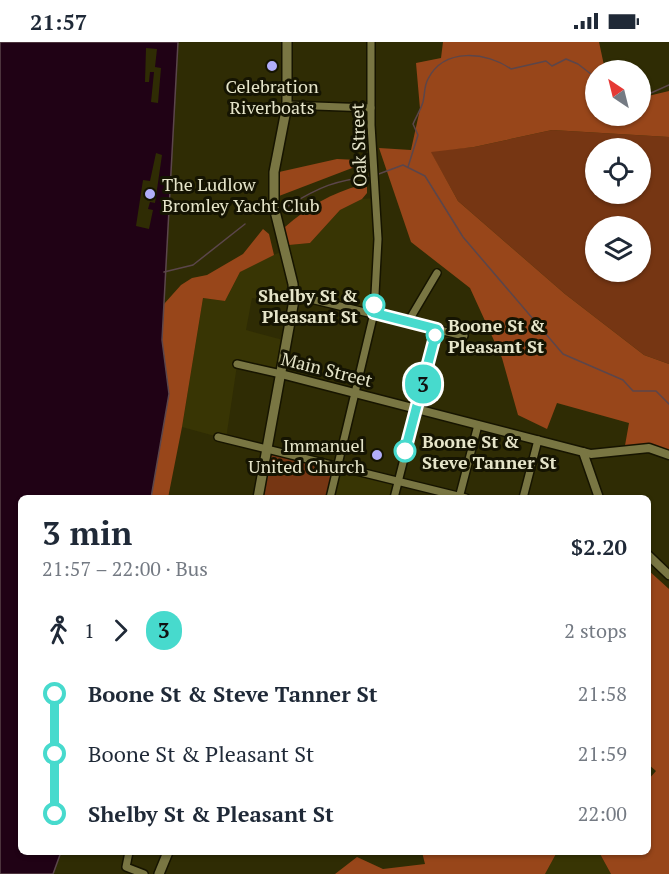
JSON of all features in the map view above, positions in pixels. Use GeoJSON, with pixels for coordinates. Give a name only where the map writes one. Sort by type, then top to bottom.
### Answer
{"type":"FeatureCollection","features":[{"type":"Feature","properties":{"kind":"main road"},"geometry":{"type":"LineString","coordinates":[[259,495],[294,295],[274,207],[274,172],[287,105],[287,42]]}},
{"type":"Feature","properties":{"kind":"main road"},"geometry":{"type":"LineString","coordinates":[[159,874],[167,855]]}},
{"type":"Feature","properties":{"kind":"street","name":"Oak Street"},"geometry":{"type":"LineString","coordinates":[[331,495],[374,313],[378,248],[373,168],[371,42]]}},
{"type":"Feature","properties":{"kind":"street"},"geometry":{"type":"LineString","coordinates":[[287,105],[371,108]]}},
{"type":"Feature","properties":{"kind":"street"},"geometry":{"type":"LineString","coordinates":[[408,322],[437,273]]}},
{"type":"Feature","properties":{"kind":"street"},"geometry":{"type":"LineString","coordinates":[[294,295],[464,336]]}},
{"type":"Feature","properties":{"kind":"street"},"geometry":{"type":"LineString","coordinates":[[395,495],[437,329]]}},
{"type":"Feature","properties":{"kind":"street","name":"Main Street"},"geometry":{"type":"LineString","coordinates":[[237,364],[583,452],[605,454],[649,448],[669,455]]}},
{"type":"Feature","properties":{"kind":"street"},"geometry":{"type":"LineString","coordinates":[[462,495],[478,425]]}},
{"type":"Feature","properties":{"kind":"street"},"geometry":{"type":"LineString","coordinates":[[218,437],[450,495]]}},
{"type":"Feature","properties":{"kind":"street"},"geometry":{"type":"LineString","coordinates":[[525,495],[538,440]]}},
{"type":"Feature","properties":{"kind":"street"},"geometry":{"type":"LineString","coordinates":[[583,452],[598,495]]}},
{"type":"Feature","properties":{"kind":"street"},"geometry":{"type":"LineString","coordinates":[[651,558],[669,574]]}},
{"type":"Feature","properties":{"kind":"street"},"geometry":{"type":"LineString","coordinates":[[128,855],[126,867],[144,874]]}},
{"type":"Feature","properties":{"kind":"shaded area"},"geometry":{"type":"Polygon","coordinates":[[[0,42],[178,42],[162,340],[169,394],[152,495],[18,495],[18,855],[60,855],[53,874],[0,874],[0,42]]]}},
{"type":"Feature","properties":{"kind":"shaded area"},"geometry":{"type":"Polygon","coordinates":[[[443,42],[599,42],[603,60],[585,60],[585,126],[651,126],[651,95],[669,91],[669,137],[552,130],[474,147],[431,152],[458,201],[565,294],[644,355],[669,364],[669,455],[649,448],[624,451],[629,423],[557,403],[547,429],[518,415],[502,358],[470,288],[411,242],[379,148],[411,150],[420,109],[416,63],[441,58],[443,42]]]}},
{"type":"Feature","properties":{"kind":"shaded area"},"geometry":{"type":"Polygon","coordinates":[[[552,130],[669,137],[669,364],[644,355],[565,294],[458,201],[430,151],[474,147],[552,130]]]}},
{"type":"Feature","properties":{"kind":"shaded area"},"geometry":{"type":"Polygon","coordinates":[[[337,159],[358,160],[360,165],[279,196],[277,192],[279,172],[337,159]]]}},
{"type":"Feature","properties":{"kind":"shaded area"},"geometry":{"type":"Polygon","coordinates":[[[361,185],[367,187],[367,193],[362,199],[340,210],[310,243],[289,245],[283,237],[285,227],[311,207],[340,192],[361,185]]]}},
{"type":"Feature","properties":{"kind":"shaded area"},"geometry":{"type":"Polygon","coordinates":[[[375,198],[374,313],[294,295],[285,303],[252,298],[246,330],[287,341],[281,374],[237,365],[226,439],[182,427],[203,298],[225,301],[240,272],[247,266],[283,251],[289,245],[310,243],[340,210],[362,199],[375,198]]]}},
{"type":"Feature","properties":{"kind":"shaded area"},"geometry":{"type":"Polygon","coordinates":[[[263,229],[269,234],[274,255],[240,272],[225,301],[203,298],[169,495],[136,495],[162,340],[164,304],[181,285],[192,278],[207,275],[243,254],[263,229]]]}},
{"type":"Feature","properties":{"kind":"shaded area"},"geometry":{"type":"Polygon","coordinates":[[[268,449],[337,466],[331,495],[259,495],[268,449]]]}},
{"type":"Feature","properties":{"kind":"shaded area"},"geometry":{"type":"Polygon","coordinates":[[[337,466],[398,481],[395,495],[332,495],[337,466]]]}},
{"type":"Feature","properties":{"kind":"shaded area"},"geometry":{"type":"Polygon","coordinates":[[[651,573],[669,589],[669,874],[611,874],[601,855],[651,855],[651,777],[656,771],[651,767],[651,573]]]}},
{"type":"Feature","properties":{"kind":"shaded area"},"geometry":{"type":"Polygon","coordinates":[[[423,855],[555,855],[545,874],[335,874],[357,857],[383,869],[425,864],[423,855]]]}},
{"type":"Feature","properties":{"kind":"shaded area"},"geometry":{"type":"Polygon","coordinates":[[[555,855],[601,855],[611,874],[545,874],[555,855]]]}},
{"type":"Feature","properties":{"kind":"pier"},"geometry":{"type":"Polygon","coordinates":[[[146,48],[157,49],[155,67],[161,68],[158,103],[151,102],[154,72],[150,72],[149,82],[145,82],[146,48]]]}},
{"type":"Feature","properties":{"kind":"pier"},"geometry":{"type":"Polygon","coordinates":[[[156,153],[162,155],[155,203],[150,202],[148,209],[153,210],[149,229],[136,226],[143,180],[150,181],[156,153]]]}},
{"type":"Feature","properties":{"kind":"waterway"},"geometry":{"type":"LineString","coordinates":[[408,167],[418,135],[413,124],[423,102],[425,87],[435,69],[444,62],[455,57],[478,56],[501,63],[511,69],[546,61],[552,66],[566,59],[585,69]]}},
{"type":"Feature","properties":{"kind":"waterway"},"geometry":{"type":"LineString","coordinates":[[651,93],[669,85]]}},
{"type":"Feature","properties":{"kind":"waterway"},"geometry":{"type":"LineString","coordinates":[[376,175],[403,165],[425,176],[463,237],[563,354],[623,380],[633,391],[656,391],[669,404]]}},
{"type":"Feature","properties":{"kind":"waterway"},"geometry":{"type":"LineString","coordinates":[[288,206],[328,185],[372,176]]}},
{"type":"Feature","properties":{"kind":"waterway"},"geometry":{"type":"LineString","coordinates":[[164,272],[193,265],[245,224]]}},
{"type":"Feature","properties":{"kind":"bus line","name":"3"},"geometry":{"type":"LineString","coordinates":[[374,305],[374,313],[437,329],[405,451]]}},
{"type":"Feature","properties":{"kind":"place","name":"Celebration Riverboats"},"geometry":{"type":"Point","coordinates":[272,66]}},
{"type":"Feature","properties":{"kind":"place","name":"The Ludlow Bromley Yacht Club"},"geometry":{"type":"Point","coordinates":[150,194]}},
{"type":"Feature","properties":{"kind":"place","name":"Shelby St & Pleasant St"},"geometry":{"type":"Point","coordinates":[374,305]}},
{"type":"Feature","properties":{"kind":"place","name":"Boone St & Pleasant St"},"geometry":{"type":"Point","coordinates":[435,335]}},
{"type":"Feature","properties":{"kind":"place","name":"Boone St & Steve Tanner St"},"geometry":{"type":"Point","coordinates":[405,451]}},
{"type":"Feature","properties":{"kind":"place","name":"Immanuel United Church"},"geometry":{"type":"Point","coordinates":[377,455]}}]}
